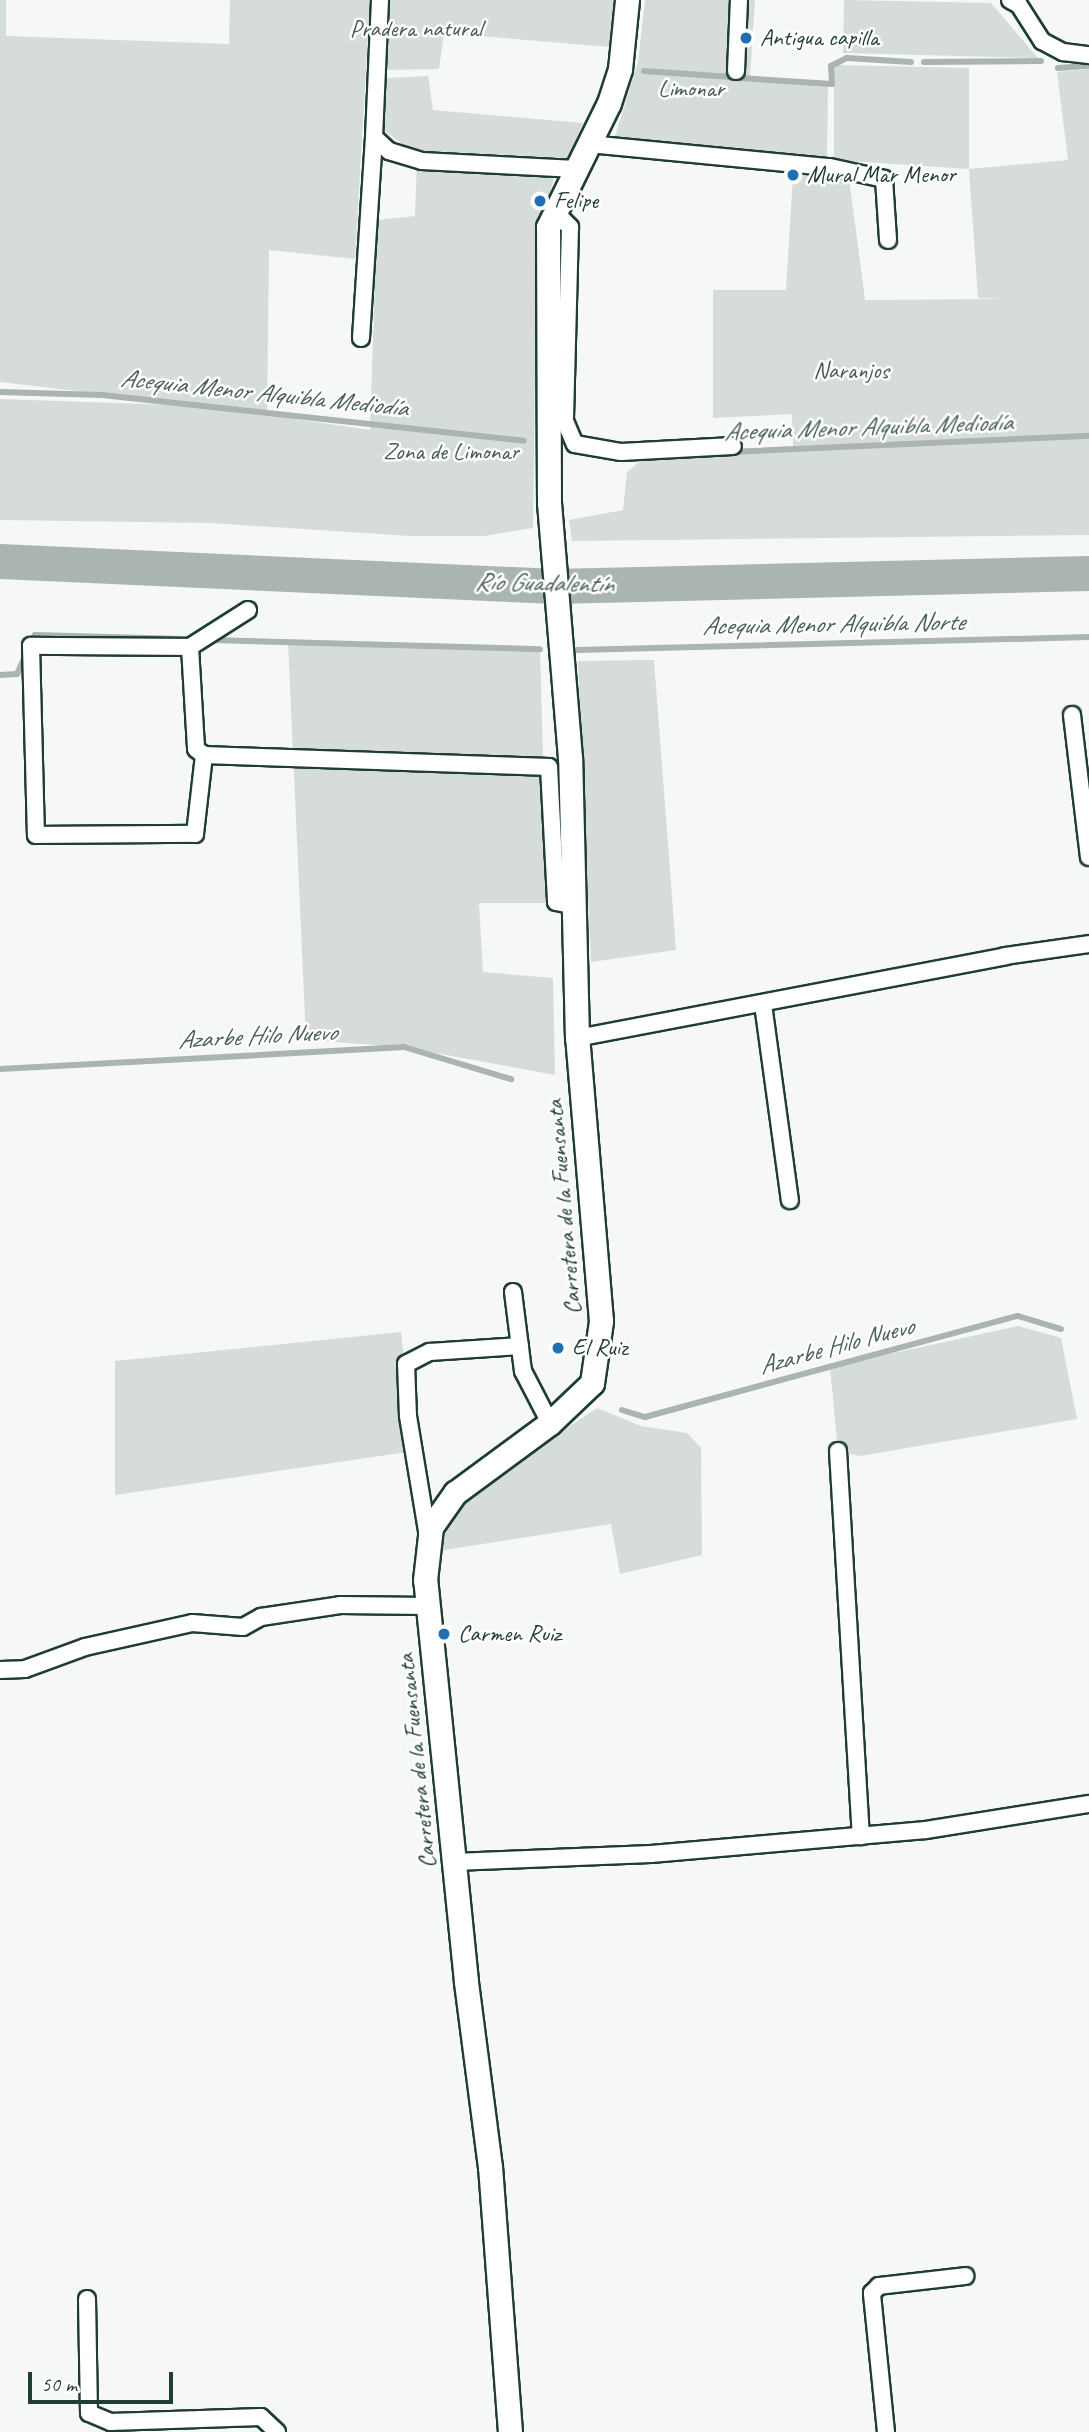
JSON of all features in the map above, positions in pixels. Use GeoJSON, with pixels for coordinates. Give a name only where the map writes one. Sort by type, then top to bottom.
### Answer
{"type":"FeatureCollection","features":[{"type":"Feature","properties":{"kind":"main road","name":"Carretera de la Fuensanta"},"geometry":{"type":"LineString","coordinates":[[510,2432],[490,2167],[454,1862],[425,1580],[431,1527],[455,1493],[550,1423],[592,1383],[601,1321],[577,1038],[570,758],[549,503],[547,251],[548,227],[554,211],[589,144],[620,69],[627,0]]}},
{"type":"Feature","properties":{"kind":"street"},"geometry":{"type":"LineString","coordinates":[[361,338],[380,0]]}},
{"type":"Feature","properties":{"kind":"street"},"geometry":{"type":"LineString","coordinates":[[736,71],[739,0]]}},
{"type":"Feature","properties":{"kind":"street"},"geometry":{"type":"LineString","coordinates":[[1010,0],[1029,20],[1042,41],[1063,52],[1089,55]]}},
{"type":"Feature","properties":{"kind":"street"},"geometry":{"type":"LineString","coordinates":[[1029,20],[1030,0]]}},
{"type":"Feature","properties":{"kind":"street"},"geometry":{"type":"LineString","coordinates":[[373,137],[389,151],[422,160],[576,169]]}},
{"type":"Feature","properties":{"kind":"street"},"geometry":{"type":"LineString","coordinates":[[589,144],[839,169],[884,178],[888,240]]}},
{"type":"Feature","properties":{"kind":"street"},"geometry":{"type":"LineString","coordinates":[[554,211],[569,227],[565,421],[575,444],[621,452],[733,446]]}},
{"type":"Feature","properties":{"kind":"street"},"geometry":{"type":"LineString","coordinates":[[204,755],[195,834],[36,835],[31,646],[190,647],[248,610]]}},
{"type":"Feature","properties":{"kind":"street"},"geometry":{"type":"LineString","coordinates":[[190,647],[196,749],[204,755],[550,767],[556,902],[572,905]]}},
{"type":"Feature","properties":{"kind":"street"},"geometry":{"type":"LineString","coordinates":[[1072,715],[1089,857]]}},
{"type":"Feature","properties":{"kind":"street"},"geometry":{"type":"LineString","coordinates":[[577,1038],[1005,956],[1089,944]]}},
{"type":"Feature","properties":{"kind":"street"},"geometry":{"type":"LineString","coordinates":[[763,1004],[790,1200]]}},
{"type":"Feature","properties":{"kind":"street"},"geometry":{"type":"LineString","coordinates":[[513,1292],[523,1371],[550,1423]]}},
{"type":"Feature","properties":{"kind":"street"},"geometry":{"type":"LineString","coordinates":[[429,1546],[408,1416],[407,1364],[430,1352],[520,1346]]}},
{"type":"Feature","properties":{"kind":"street"},"geometry":{"type":"LineString","coordinates":[[838,1451],[861,1836]]}},
{"type":"Feature","properties":{"kind":"street"},"geometry":{"type":"LineString","coordinates":[[0,1670],[24,1669],[85,1647],[191,1623],[243,1627],[261,1617],[340,1605],[428,1606]]}},
{"type":"Feature","properties":{"kind":"street"},"geometry":{"type":"LineString","coordinates":[[454,1862],[651,1854],[861,1836],[1089,1804]]}},
{"type":"Feature","properties":{"kind":"street"},"geometry":{"type":"LineString","coordinates":[[886,2432],[872,2292],[879,2286],[965,2276]]}},
{"type":"Feature","properties":{"kind":"street"},"geometry":{"type":"LineString","coordinates":[[87,2299],[89,2413],[110,2422],[261,2417],[277,2432]]}},
{"type":"Feature","properties":{"kind":"green space","name":"Zona de Limonar"},"geometry":{"type":"Polygon","coordinates":[[[0,0],[6,0],[6,36],[229,44],[230,0],[370,0],[355,259],[269,250],[267,413],[247,412],[370,430],[377,220],[415,216],[417,159],[554,179],[537,234],[533,528],[484,536],[409,536],[211,523],[0,520],[0,399],[205,406],[0,382],[0,0]]]}},
{"type":"Feature","properties":{"kind":"green space","name":"Pradera natural"},"geometry":{"type":"Polygon","coordinates":[[[389,0],[619,0],[610,47],[444,33],[439,69],[386,70],[389,0]]]}},
{"type":"Feature","properties":{"kind":"green space","name":"Limonar"},"geometry":{"type":"Polygon","coordinates":[[[645,0],[755,0],[750,78],[828,83],[827,159],[613,143],[638,62],[645,0]]]}},
{"type":"Feature","properties":{"kind":"green space"},"geometry":{"type":"Polygon","coordinates":[[[844,0],[991,3],[1038,58],[843,53],[844,0]]]}},
{"type":"Feature","properties":{"kind":"green space"},"geometry":{"type":"Polygon","coordinates":[[[834,65],[969,68],[969,169],[834,160],[834,65]]]}},
{"type":"Feature","properties":{"kind":"green space","name":"Naranjos"},"geometry":{"type":"Polygon","coordinates":[[[1089,69],[1089,535],[572,541],[569,520],[623,510],[627,472],[648,455],[793,446],[792,414],[713,418],[713,290],[786,290],[793,175],[848,170],[865,300],[1007,299],[978,298],[969,169],[1068,160],[1057,72],[1089,69]]]}},
{"type":"Feature","properties":{"kind":"green space"},"geometry":{"type":"Polygon","coordinates":[[[428,76],[433,110],[583,123],[568,158],[410,150],[382,129],[387,78],[428,76]]]}},
{"type":"Feature","properties":{"kind":"green space"},"geometry":{"type":"Polygon","coordinates":[[[288,642],[540,649],[547,903],[479,903],[483,972],[553,978],[555,1075],[404,1047],[306,1040],[288,642]]]}},
{"type":"Feature","properties":{"kind":"green space"},"geometry":{"type":"Polygon","coordinates":[[[654,660],[676,950],[591,962],[578,661],[654,660]]]}},
{"type":"Feature","properties":{"kind":"green space"},"geometry":{"type":"Polygon","coordinates":[[[1018,1326],[1061,1338],[1077,1419],[860,1456],[838,1451],[830,1367],[1018,1326]]]}},
{"type":"Feature","properties":{"kind":"green space"},"geometry":{"type":"Polygon","coordinates":[[[401,1332],[414,1451],[115,1495],[115,1361],[401,1332]]]}},
{"type":"Feature","properties":{"kind":"green space"},"geometry":{"type":"Polygon","coordinates":[[[597,1408],[641,1426],[687,1433],[701,1448],[702,1555],[620,1574],[611,1524],[438,1551],[455,1512],[488,1481],[597,1408]]]}},
{"type":"Feature","properties":{"kind":"waterway"},"geometry":{"type":"LineString","coordinates":[[740,78],[832,84],[831,66],[847,58],[911,62]]}},
{"type":"Feature","properties":{"kind":"waterway"},"geometry":{"type":"LineString","coordinates":[[924,62],[1041,61]]}},
{"type":"Feature","properties":{"kind":"waterway"},"geometry":{"type":"LineString","coordinates":[[1058,68],[1089,66]]}},
{"type":"Feature","properties":{"kind":"waterway"},"geometry":{"type":"LineString","coordinates":[[644,71],[732,77]]}},
{"type":"Feature","properties":{"kind":"waterway","name":"Acequia Menor Alquibla Mediodía"},"geometry":{"type":"LineString","coordinates":[[0,392],[102,395],[524,441]]}},
{"type":"Feature","properties":{"kind":"waterway","name":"Acequia Menor Alquibla Mediodía"},"geometry":{"type":"LineString","coordinates":[[731,452],[1089,436]]}},
{"type":"Feature","properties":{"kind":"waterway","name":"Río Guadalentín"},"geometry":{"type":"LineString","coordinates":[[0,561],[555,586],[1089,573]]}},
{"type":"Feature","properties":{"kind":"waterway","name":"Acequia Menor Alquibla Norte"},"geometry":{"type":"LineString","coordinates":[[0,675],[17,674],[35,635],[193,639]]}},
{"type":"Feature","properties":{"kind":"waterway","name":"Acequia Menor Alquibla Norte"},"geometry":{"type":"LineString","coordinates":[[577,650],[1089,637]]}},
{"type":"Feature","properties":{"kind":"waterway","name":"Acequia Menor Alquibla Norte"},"geometry":{"type":"LineString","coordinates":[[212,640],[540,649]]}},
{"type":"Feature","properties":{"kind":"waterway","name":"Azarbe Hilo Nuevo"},"geometry":{"type":"LineString","coordinates":[[0,1069],[404,1047],[511,1079]]}},
{"type":"Feature","properties":{"kind":"waterway","name":"Azarbe Hilo Nuevo"},"geometry":{"type":"LineString","coordinates":[[622,1410],[645,1417],[1018,1316],[1061,1329]]}},
{"type":"Feature","properties":{"kind":"place","name":"Antigua capilla"},"geometry":{"type":"Point","coordinates":[746,38]}},
{"type":"Feature","properties":{"kind":"place","name":"Mural Mar Menor"},"geometry":{"type":"Point","coordinates":[793,175]}},
{"type":"Feature","properties":{"kind":"place","name":"Felipe"},"geometry":{"type":"Point","coordinates":[540,201]}},
{"type":"Feature","properties":{"kind":"place","name":"El Ruiz"},"geometry":{"type":"Point","coordinates":[558,1348]}},
{"type":"Feature","properties":{"kind":"place","name":"Carmen Ruiz"},"geometry":{"type":"Point","coordinates":[444,1634]}}]}
